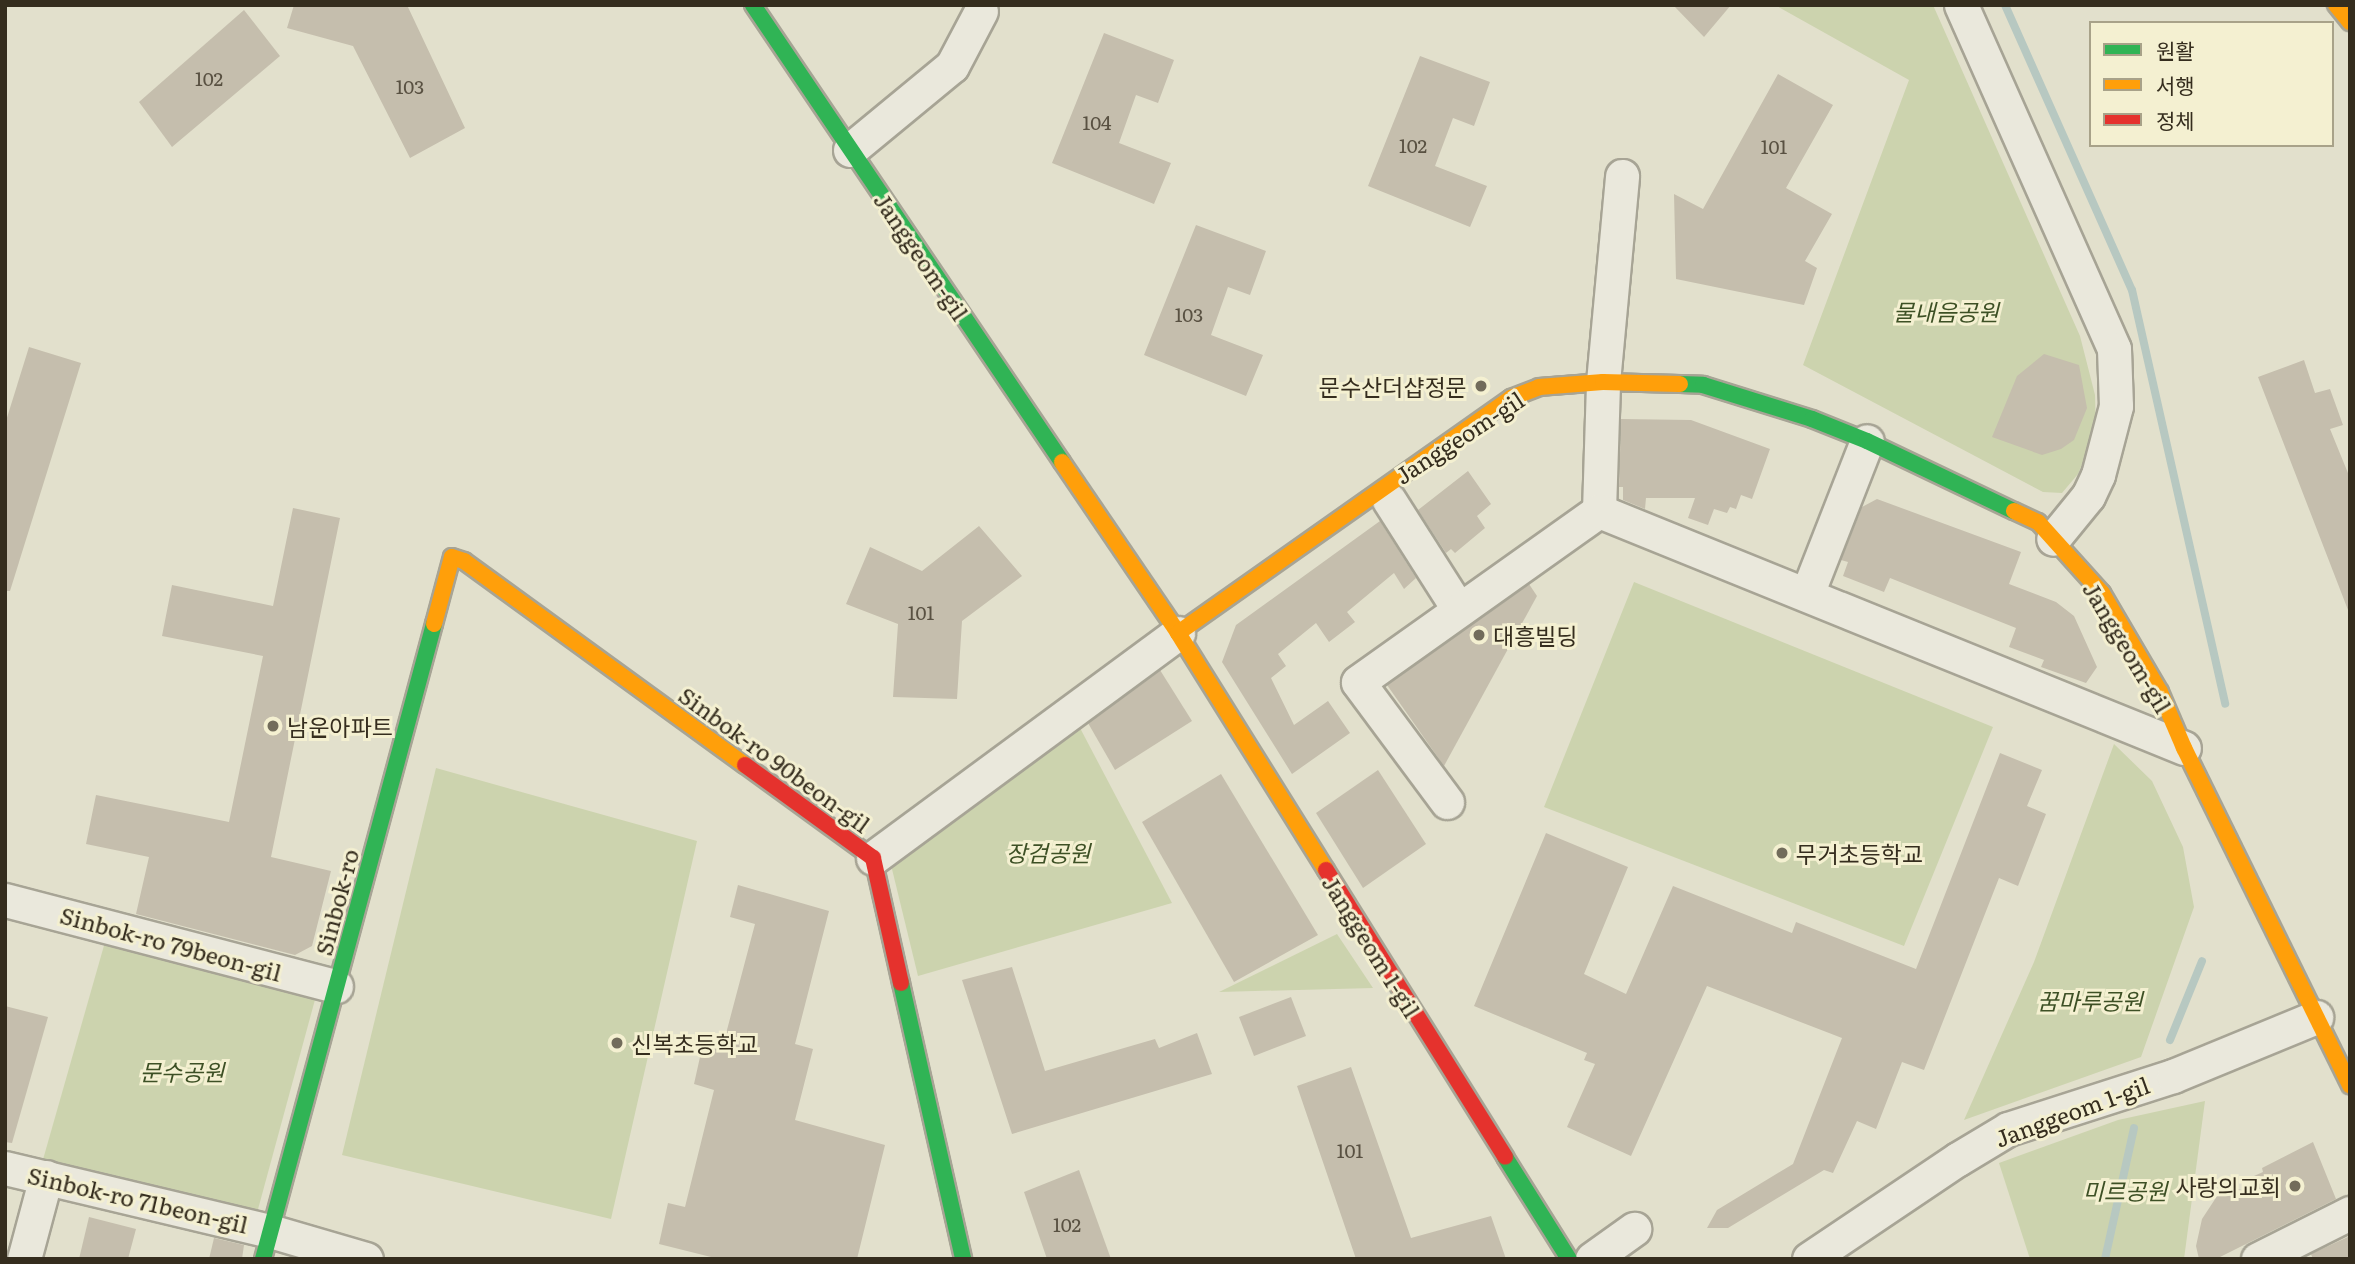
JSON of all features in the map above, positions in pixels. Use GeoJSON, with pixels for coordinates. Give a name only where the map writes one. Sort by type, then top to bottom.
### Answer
{"type":"FeatureCollection","features":[{"type":"Feature","properties":{"kind":"main road","name":"Janggeom-gil"},"geometry":{"type":"LineString","coordinates":[[753,5],[1178,633],[1511,398],[1539,387],[1603,382],[1703,385],[1812,419],[1867,441],[2038,522],[2102,593],[2160,692],[2184,748],[2350,1085]]}},
{"type":"Feature","properties":{"kind":"main road"},"geometry":{"type":"LineString","coordinates":[[2336,5],[2350,22]]}},
{"type":"Feature","properties":{"kind":"main road","name":"Sinbok-ro 90beon-gil"},"geometry":{"type":"LineString","coordinates":[[452,557],[464,561],[873,858],[963,1259]]}},
{"type":"Feature","properties":{"kind":"main road","name":"Sinbok-ro"},"geometry":{"type":"LineString","coordinates":[[266,1245],[452,557]]}},
{"type":"Feature","properties":{"kind":"main road","name":"Janggeom 1-gil"},"geometry":{"type":"LineString","coordinates":[[1178,633],[1569,1259]]}},
{"type":"Feature","properties":{"kind":"street"},"geometry":{"type":"LineString","coordinates":[[1961,5],[2114,349],[2116,406],[2098,475],[2088,496],[2053,539]]}},
{"type":"Feature","properties":{"kind":"street"},"geometry":{"type":"LineString","coordinates":[[850,150],[952,66],[981,11]]}},
{"type":"Feature","properties":{"kind":"street"},"geometry":{"type":"LineString","coordinates":[[1599,510],[1603,382],[1622,176]]}},
{"type":"Feature","properties":{"kind":"street"},"geometry":{"type":"LineString","coordinates":[[1807,594],[1867,441]]}},
{"type":"Feature","properties":{"kind":"street"},"geometry":{"type":"LineString","coordinates":[[1389,500],[1459,610]]}},
{"type":"Feature","properties":{"kind":"street"},"geometry":{"type":"LineString","coordinates":[[1599,510],[2184,748]]}},
{"type":"Feature","properties":{"kind":"street"},"geometry":{"type":"LineString","coordinates":[[1447,802],[1358,682],[1599,510]]}},
{"type":"Feature","properties":{"kind":"street"},"geometry":{"type":"LineString","coordinates":[[873,858],[1178,633]]}},
{"type":"Feature","properties":{"kind":"street","name":"Sinbok-ro 79beon-gil"},"geometry":{"type":"LineString","coordinates":[[5,900],[337,986]]}},
{"type":"Feature","properties":{"kind":"street","name":"Janggeom 1-gil"},"geometry":{"type":"LineString","coordinates":[[1809,1259],[1958,1159],[2008,1129],[2173,1076],[2316,1017]]}},
{"type":"Feature","properties":{"kind":"street","name":"Sinbok-ro 71beon-gil"},"geometry":{"type":"LineString","coordinates":[[5,1168],[46,1177],[266,1245],[366,1259]]}},
{"type":"Feature","properties":{"kind":"street"},"geometry":{"type":"LineString","coordinates":[[24,1259],[46,1177]]}},
{"type":"Feature","properties":{"kind":"street"},"geometry":{"type":"LineString","coordinates":[[2258,1259],[2350,1213]]}},
{"type":"Feature","properties":{"kind":"street"},"geometry":{"type":"LineString","coordinates":[[1591,1259],[1634,1229]]}},
{"type":"Feature","properties":{"kind":"green space","name":"물내음공원"},"geometry":{"type":"Polygon","coordinates":[[[1775,5],[1933,5],[2080,336],[2095,395],[2096,433],[2078,474],[2062,493],[2043,492],[1803,365],[1909,80],[1775,5]]]}},
{"type":"Feature","properties":{"kind":"green space"},"geometry":{"type":"Polygon","coordinates":[[[1634,582],[1993,727],[1904,946],[1544,807],[1634,582]]]}},
{"type":"Feature","properties":{"kind":"green space","name":"장검공원"},"geometry":{"type":"Polygon","coordinates":[[[1079,726],[1172,903],[918,976],[891,865],[1079,726]]]}},
{"type":"Feature","properties":{"kind":"green space","name":"꿈마루공원"},"geometry":{"type":"Polygon","coordinates":[[[2114,744],[2152,781],[2183,847],[2194,907],[2141,1057],[1964,1120],[2034,962],[2114,744]]]}},
{"type":"Feature","properties":{"kind":"green space"},"geometry":{"type":"Polygon","coordinates":[[[436,768],[697,841],[611,1219],[342,1155],[436,768]]]}},
{"type":"Feature","properties":{"kind":"green space"},"geometry":{"type":"Polygon","coordinates":[[[1337,934],[1373,988],[1219,992],[1337,934]]]}},
{"type":"Feature","properties":{"kind":"green space","name":"문수공원"},"geometry":{"type":"Polygon","coordinates":[[[107,935],[316,996],[257,1213],[42,1163],[107,935]]]}},
{"type":"Feature","properties":{"kind":"green space","name":"미르공원"},"geometry":{"type":"Polygon","coordinates":[[[2205,1101],[2184,1259],[2030,1259],[1999,1163],[2118,1120],[2205,1101]]]}},
{"type":"Feature","properties":{"kind":"building"},"geometry":{"type":"Polygon","coordinates":[[[294,5],[407,5],[465,128],[410,158],[353,46],[287,28],[294,5]]]}},
{"type":"Feature","properties":{"kind":"building"},"geometry":{"type":"Polygon","coordinates":[[[1673,5],[1731,5],[1704,37],[1673,5]]]}},
{"type":"Feature","properties":{"kind":"building"},"geometry":{"type":"Polygon","coordinates":[[[244,10],[280,56],[172,147],[139,102],[244,10]]]}},
{"type":"Feature","properties":{"kind":"building"},"geometry":{"type":"Polygon","coordinates":[[[1104,33],[1174,60],[1158,103],[1136,95],[1119,143],[1171,163],[1154,204],[1052,163],[1104,33]]]}},
{"type":"Feature","properties":{"kind":"building"},"geometry":{"type":"Polygon","coordinates":[[[1420,56],[1490,82],[1474,126],[1453,118],[1435,166],[1487,186],[1470,227],[1368,186],[1420,56]]]}},
{"type":"Feature","properties":{"kind":"building"},"geometry":{"type":"Polygon","coordinates":[[[1778,74],[1833,105],[1786,188],[1832,214],[1805,261],[1817,268],[1804,305],[1676,279],[1674,194],[1703,209],[1778,74]]]}},
{"type":"Feature","properties":{"kind":"building"},"geometry":{"type":"Polygon","coordinates":[[[1196,225],[1266,251],[1250,295],[1228,287],[1211,335],[1263,355],[1246,396],[1144,355],[1196,225]]]}},
{"type":"Feature","properties":{"kind":"building"},"geometry":{"type":"Polygon","coordinates":[[[29,347],[81,363],[10,591],[5,591],[5,424],[29,347]]]}},
{"type":"Feature","properties":{"kind":"building"},"geometry":{"type":"Polygon","coordinates":[[[2044,354],[2079,365],[2087,408],[2074,440],[2061,449],[2042,455],[1992,437],[2017,376],[2044,354]]]}},
{"type":"Feature","properties":{"kind":"building"},"geometry":{"type":"Polygon","coordinates":[[[2304,360],[2315,393],[2330,389],[2343,425],[2330,429],[2350,478],[2348,610],[2258,377],[2304,360]]]}},
{"type":"Feature","properties":{"kind":"building"},"geometry":{"type":"Polygon","coordinates":[[[1621,419],[1691,420],[1770,449],[1752,499],[1741,495],[1736,509],[1730,507],[1727,513],[1714,509],[1708,525],[1688,518],[1695,498],[1646,498],[1645,509],[1623,500],[1623,487],[1619,487],[1621,419]]]}},
{"type":"Feature","properties":{"kind":"building"},"geometry":{"type":"Polygon","coordinates":[[[1468,471],[1491,504],[1477,516],[1485,528],[1455,553],[1451,549],[1446,553],[1418,510],[1468,471]]]}},
{"type":"Feature","properties":{"kind":"building"},"geometry":{"type":"Polygon","coordinates":[[[1877,499],[2021,552],[2009,584],[2056,602],[2074,616],[2097,667],[2086,683],[2041,667],[2044,660],[2009,647],[2016,628],[1890,578],[1884,592],[1843,576],[1848,562],[1841,560],[1862,507],[1877,499]]]}},
{"type":"Feature","properties":{"kind":"building","name":"남운아파트"},"geometry":{"type":"Polygon","coordinates":[[[293,508],[340,518],[271,857],[331,871],[312,946],[295,955],[136,914],[149,857],[86,844],[96,795],[229,822],[263,656],[162,636],[172,585],[273,606],[293,508]]]}},
{"type":"Feature","properties":{"kind":"building"},"geometry":{"type":"Polygon","coordinates":[[[1380,521],[1416,578],[1404,589],[1394,573],[1347,612],[1355,622],[1329,642],[1316,623],[1278,654],[1286,666],[1271,678],[1294,725],[1328,701],[1350,733],[1292,774],[1222,662],[1236,625],[1380,521]]]}},
{"type":"Feature","properties":{"kind":"building"},"geometry":{"type":"Polygon","coordinates":[[[979,526],[1022,576],[962,621],[957,699],[893,697],[898,624],[846,604],[870,547],[922,571],[979,526]]]}},
{"type":"Feature","properties":{"kind":"building","name":"대흥빌딩"},"geometry":{"type":"Polygon","coordinates":[[[1529,584],[1537,596],[1444,766],[1387,685],[1529,584]]]}},
{"type":"Feature","properties":{"kind":"building"},"geometry":{"type":"Polygon","coordinates":[[[1160,670],[1192,721],[1115,770],[1088,723],[1160,670]]]}},
{"type":"Feature","properties":{"kind":"building"},"geometry":{"type":"Polygon","coordinates":[[[2000,753],[2042,770],[2027,806],[2046,814],[2018,886],[1999,878],[1924,1070],[1902,1062],[1876,1129],[1857,1121],[1833,1173],[1824,1170],[1728,1228],[1707,1228],[1717,1210],[1793,1164],[1842,1038],[1707,986],[1631,1156],[1567,1127],[1595,1064],[1584,1060],[1587,1053],[1474,1006],[1546,833],[1628,867],[1584,974],[1626,994],[1673,886],[1792,933],[1796,922],[1916,969],[2000,753]]]}},
{"type":"Feature","properties":{"kind":"building"},"geometry":{"type":"Polygon","coordinates":[[[1378,770],[1426,844],[1363,888],[1316,813],[1378,770]]]}},
{"type":"Feature","properties":{"kind":"building"},"geometry":{"type":"Polygon","coordinates":[[[1221,774],[1318,935],[1234,982],[1142,822],[1221,774]]]}},
{"type":"Feature","properties":{"kind":"building"},"geometry":{"type":"Polygon","coordinates":[[[738,885],[829,911],[795,1044],[813,1049],[795,1120],[885,1145],[857,1259],[719,1259],[659,1244],[668,1203],[685,1207],[714,1090],[694,1084],[704,1039],[723,1045],[755,924],[730,917],[738,885]]]}},
{"type":"Feature","properties":{"kind":"building"},"geometry":{"type":"Polygon","coordinates":[[[1012,967],[1045,1071],[1155,1039],[1159,1048],[1197,1033],[1212,1074],[1012,1134],[962,980],[1012,967]]]}},
{"type":"Feature","properties":{"kind":"building"},"geometry":{"type":"Polygon","coordinates":[[[1291,997],[1306,1036],[1254,1056],[1239,1017],[1291,997]]]}},
{"type":"Feature","properties":{"kind":"building"},"geometry":{"type":"Polygon","coordinates":[[[5,1006],[48,1017],[12,1143],[5,1142],[5,1006]]]}},
{"type":"Feature","properties":{"kind":"building"},"geometry":{"type":"Polygon","coordinates":[[[1351,1067],[1411,1238],[1491,1216],[1506,1259],[1356,1259],[1297,1086],[1351,1067]]]}},
{"type":"Feature","properties":{"kind":"building"},"geometry":{"type":"Polygon","coordinates":[[[2313,1142],[2336,1199],[2216,1259],[2199,1259],[2196,1246],[2202,1219],[2223,1187],[2261,1193],[2254,1176],[2263,1172],[2262,1168],[2313,1142]]]}},
{"type":"Feature","properties":{"kind":"building"},"geometry":{"type":"Polygon","coordinates":[[[1079,1170],[1111,1259],[1047,1259],[1024,1192],[1079,1170]]]}},
{"type":"Feature","properties":{"kind":"building"},"geometry":{"type":"Polygon","coordinates":[[[89,1217],[136,1229],[128,1259],[79,1259],[89,1217]]]}},
{"type":"Feature","properties":{"kind":"building"},"geometry":{"type":"Polygon","coordinates":[[[2350,1236],[2350,1259],[2313,1259],[2311,1254],[2350,1236]]]}},
{"type":"Feature","properties":{"kind":"building"},"geometry":{"type":"Polygon","coordinates":[[[214,1238],[244,1245],[242,1259],[209,1259],[214,1238]]]}},
{"type":"Feature","properties":{"kind":"waterway"},"geometry":{"type":"LineString","coordinates":[[2005,5],[2132,290],[2225,704]]}},
{"type":"Feature","properties":{"kind":"waterway"},"geometry":{"type":"LineString","coordinates":[[2170,1040],[2202,961]]}},
{"type":"Feature","properties":{"kind":"waterway"},"geometry":{"type":"LineString","coordinates":[[2105,1259],[2134,1128]]}},
{"type":"Feature","properties":{"kind":"traffic: fast"},"geometry":{"type":"LineString","coordinates":[[753,5],[1062,462]]}},
{"type":"Feature","properties":{"kind":"traffic: fast"},"geometry":{"type":"LineString","coordinates":[[1680,384],[1703,385],[1812,419],[1867,441],[2014,511]]}},
{"type":"Feature","properties":{"kind":"traffic: fast"},"geometry":{"type":"LineString","coordinates":[[263,1259],[434,624]]}},
{"type":"Feature","properties":{"kind":"traffic: fast"},"geometry":{"type":"LineString","coordinates":[[901,983],[963,1259]]}},
{"type":"Feature","properties":{"kind":"traffic: fast"},"geometry":{"type":"LineString","coordinates":[[1505,1157],[1569,1259]]}},
{"type":"Feature","properties":{"kind":"traffic: slow"},"geometry":{"type":"LineString","coordinates":[[2336,5],[2350,22]]}},
{"type":"Feature","properties":{"kind":"traffic: slow"},"geometry":{"type":"LineString","coordinates":[[1178,633],[1511,398],[1539,387],[1603,382],[1680,384]]}},
{"type":"Feature","properties":{"kind":"traffic: slow"},"geometry":{"type":"LineString","coordinates":[[1062,462],[1178,633],[1326,870]]}},
{"type":"Feature","properties":{"kind":"traffic: slow"},"geometry":{"type":"LineString","coordinates":[[2014,511],[2038,522],[2102,593],[2160,692],[2184,748],[2350,1085]]}},
{"type":"Feature","properties":{"kind":"traffic: slow"},"geometry":{"type":"LineString","coordinates":[[434,624],[452,557],[464,561],[745,765]]}},
{"type":"Feature","properties":{"kind":"traffic: jam"},"geometry":{"type":"LineString","coordinates":[[745,765],[873,858],[901,983]]}},
{"type":"Feature","properties":{"kind":"traffic: jam"},"geometry":{"type":"LineString","coordinates":[[1326,870],[1505,1157]]}},
{"type":"Feature","properties":{"kind":"place","name":"문수산더샵정문"},"geometry":{"type":"Point","coordinates":[1481,386]}},
{"type":"Feature","properties":{"kind":"place","name":"대흥빌딩"},"geometry":{"type":"Point","coordinates":[1479,635]}},
{"type":"Feature","properties":{"kind":"place","name":"남운아파트"},"geometry":{"type":"Point","coordinates":[273,726]}},
{"type":"Feature","properties":{"kind":"place","name":"무거초등학교"},"geometry":{"type":"Point","coordinates":[1782,853]}},
{"type":"Feature","properties":{"kind":"place","name":"신복초등학교"},"geometry":{"type":"Point","coordinates":[617,1043]}},
{"type":"Feature","properties":{"kind":"place","name":"사랑의교회"},"geometry":{"type":"Point","coordinates":[2295,1186]}}]}
